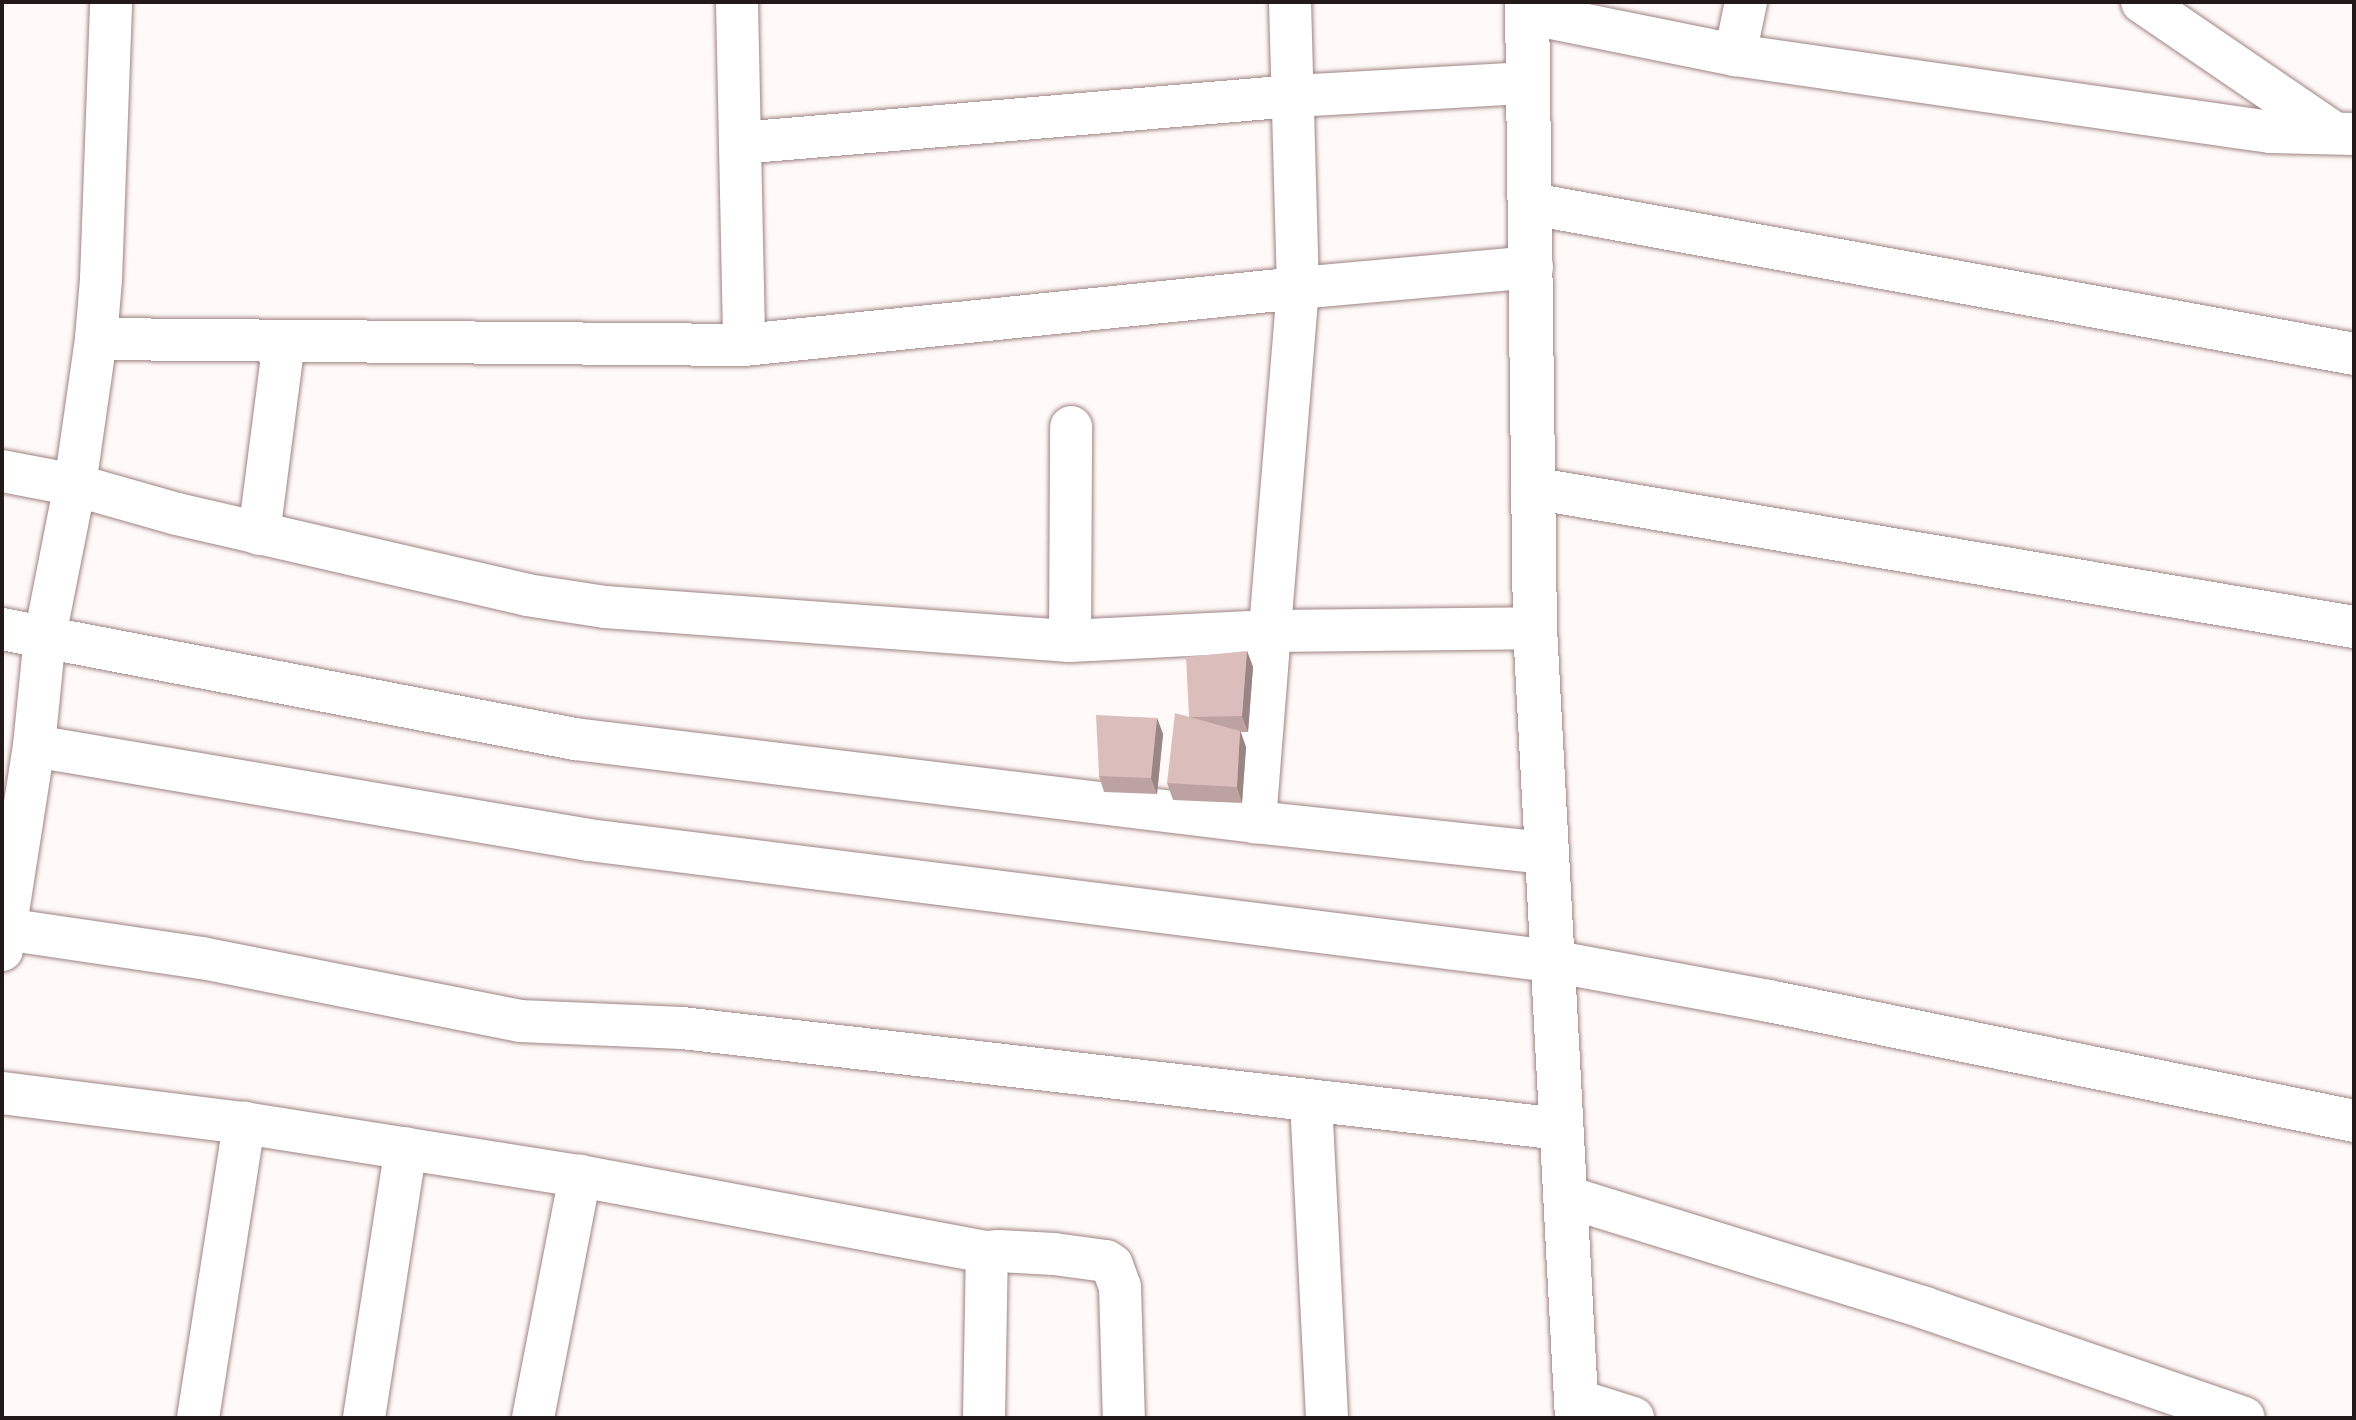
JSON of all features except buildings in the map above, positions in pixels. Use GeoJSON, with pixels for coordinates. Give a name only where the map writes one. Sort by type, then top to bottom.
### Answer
{"type":"FeatureCollection","features":[{"type":"Feature","properties":{"kind":"street"},"geometry":{"type":"LineString","coordinates":[[111,2],[96,339],[75,485],[45,636],[34,746],[11,838],[4,940],[202,958],[520,1021],[682,1028],[1560,1129]]}},
{"type":"Feature","properties":{"kind":"street"},"geometry":{"type":"LineString","coordinates":[[737,2],[744,345]]}},
{"type":"Feature","properties":{"kind":"street"},"geometry":{"type":"LineString","coordinates":[[1255,822],[1298,288],[1290,2]]}},
{"type":"Feature","properties":{"kind":"street"},"geometry":{"type":"LineString","coordinates":[[1735,55],[1746,2]]}},
{"type":"Feature","properties":{"kind":"street"},"geometry":{"type":"LineString","coordinates":[[2142,2],[2344,133]]}},
{"type":"Feature","properties":{"kind":"street"},"geometry":{"type":"LineString","coordinates":[[1633,1418],[1576,1409],[1535,628],[1532,204],[1527,7],[1735,55],[2270,132],[2344,133]]}},
{"type":"Feature","properties":{"kind":"street"},"geometry":{"type":"LineString","coordinates":[[740,143],[1293,96],[1529,83]]}},
{"type":"Feature","properties":{"kind":"street"},"geometry":{"type":"LineString","coordinates":[[1532,204],[2354,354]]}},
{"type":"Feature","properties":{"kind":"street"},"geometry":{"type":"LineString","coordinates":[[96,339],[744,345],[1532,267]]}},
{"type":"Feature","properties":{"kind":"street"},"geometry":{"type":"LineString","coordinates":[[259,534],[284,342]]}},
{"type":"Feature","properties":{"kind":"street"},"geometry":{"type":"LineString","coordinates":[[1070,641],[1071,427]]}},
{"type":"Feature","properties":{"kind":"street"},"geometry":{"type":"LineString","coordinates":[[2,471],[75,485],[259,534],[527,595],[605,607],[1070,641],[1270,631],[1535,628]]}},
{"type":"Feature","properties":{"kind":"street"},"geometry":{"type":"LineString","coordinates":[[1532,488],[2354,627]]}},
{"type":"Feature","properties":{"kind":"street"},"geometry":{"type":"LineString","coordinates":[[2,629],[575,739],[1255,822],[1546,853]]}},
{"type":"Feature","properties":{"kind":"street"},"geometry":{"type":"LineString","coordinates":[[34,746],[589,840],[1551,961],[1769,1001],[2354,1121]]}},
{"type":"Feature","properties":{"kind":"street"},"geometry":{"type":"LineString","coordinates":[[2,1093],[244,1123],[580,1176],[987,1252],[1043,1253],[1106,1261],[1112,1265],[1120,1287],[1124,1418]]}},
{"type":"Feature","properties":{"kind":"street"},"geometry":{"type":"LineString","coordinates":[[1311,1101],[1327,1418]]}},
{"type":"Feature","properties":{"kind":"street"},"geometry":{"type":"LineString","coordinates":[[198,1418],[244,1123]]}},
{"type":"Feature","properties":{"kind":"street"},"geometry":{"type":"LineString","coordinates":[[364,1418],[406,1148]]}},
{"type":"Feature","properties":{"kind":"street"},"geometry":{"type":"LineString","coordinates":[[533,1418],[580,1176]]}},
{"type":"Feature","properties":{"kind":"street"},"geometry":{"type":"LineString","coordinates":[[1564,1196],[1925,1308],[2244,1418]]}},
{"type":"Feature","properties":{"kind":"street"},"geometry":{"type":"LineString","coordinates":[[984,1418],[987,1252]]}}]}
